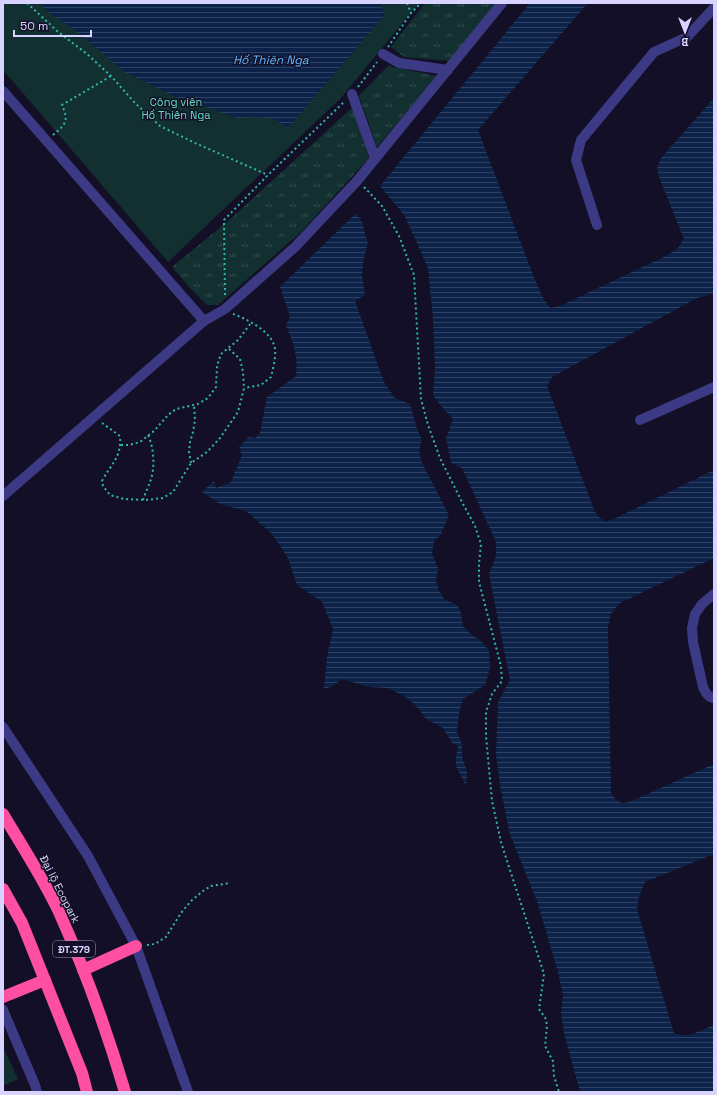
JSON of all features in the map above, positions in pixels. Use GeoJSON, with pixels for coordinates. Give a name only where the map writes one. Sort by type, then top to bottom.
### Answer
{"type":"FeatureCollection","features":[{"type":"Feature","properties":{"kind":"highway","name":"Đại lộ Ecopark"},"geometry":{"type":"LineString","coordinates":[[3,814],[32,862],[58,911],[83,970],[113,1052],[124,1092]]}},
{"type":"Feature","properties":{"kind":"highway","name":"ĐT.379"},"geometry":{"type":"LineString","coordinates":[[3,889],[22,923],[82,1074],[87,1092]]}},
{"type":"Feature","properties":{"kind":"highway"},"geometry":{"type":"LineString","coordinates":[[83,970],[136,946]]}},
{"type":"Feature","properties":{"kind":"highway"},"geometry":{"type":"LineString","coordinates":[[3,997],[45,980]]}},
{"type":"Feature","properties":{"kind":"street"},"geometry":{"type":"LineString","coordinates":[[3,496],[204,321],[225,309],[295,247],[357,181],[502,3]]}},
{"type":"Feature","properties":{"kind":"street"},"geometry":{"type":"LineString","coordinates":[[596,225],[576,160],[581,140],[654,52],[687,37],[714,8]]}},
{"type":"Feature","properties":{"kind":"street"},"geometry":{"type":"LineString","coordinates":[[383,54],[399,63],[448,70]]}},
{"type":"Feature","properties":{"kind":"street"},"geometry":{"type":"LineString","coordinates":[[3,91],[204,321]]}},
{"type":"Feature","properties":{"kind":"street"},"geometry":{"type":"LineString","coordinates":[[352,94],[375,158]]}},
{"type":"Feature","properties":{"kind":"street"},"geometry":{"type":"LineString","coordinates":[[640,420],[714,387]]}},
{"type":"Feature","properties":{"kind":"street"},"geometry":{"type":"LineString","coordinates":[[714,594],[702,604],[695,614],[692,628],[693,642],[703,687],[705,692],[714,698]]}},
{"type":"Feature","properties":{"kind":"street"},"geometry":{"type":"LineString","coordinates":[[3,726],[88,856],[136,946],[188,1092]]}},
{"type":"Feature","properties":{"kind":"street"},"geometry":{"type":"LineString","coordinates":[[3,1010],[37,1092]]}},
{"type":"Feature","properties":{"kind":"path"},"geometry":{"type":"LineString","coordinates":[[27,3],[57,31],[87,54],[111,76],[136,104],[160,126],[268,175]]}},
{"type":"Feature","properties":{"kind":"path"},"geometry":{"type":"LineString","coordinates":[[407,3],[411,13]]}},
{"type":"Feature","properties":{"kind":"path"},"geometry":{"type":"LineString","coordinates":[[244,388],[261,385],[271,378],[274,365],[275,348],[270,336],[243,318],[225,309],[224,220],[268,175],[352,94],[383,54],[411,13],[421,3]]}},
{"type":"Feature","properties":{"kind":"path"},"geometry":{"type":"LineString","coordinates":[[47,141],[64,126],[66,116],[62,105],[111,76]]}},
{"type":"Feature","properties":{"kind":"path"},"geometry":{"type":"LineString","coordinates":[[357,181],[382,206],[399,236],[414,275],[421,399],[428,426],[440,458],[462,504],[475,526],[482,544],[479,564],[479,582],[501,666],[502,681],[492,694],[486,712],[486,736],[492,801],[501,842],[544,974],[539,1009],[546,1019],[547,1026],[545,1046],[553,1061],[554,1076],[559,1092]]}},
{"type":"Feature","properties":{"kind":"path"},"geometry":{"type":"LineString","coordinates":[[121,445],[129,445],[140,442],[154,431],[168,415],[176,409],[198,404],[208,398],[216,387],[217,366],[221,354],[238,340],[251,323]]}},
{"type":"Feature","properties":{"kind":"path"},"geometry":{"type":"LineString","coordinates":[[93,417],[120,436],[121,445],[118,454],[102,481],[103,486],[110,494],[124,499],[143,500],[163,498],[173,492],[191,463],[206,452],[229,426],[238,412],[244,388],[243,372],[240,359],[228,348]]}},
{"type":"Feature","properties":{"kind":"path"},"geometry":{"type":"LineString","coordinates":[[191,463],[188,452],[195,420],[194,405]]}},
{"type":"Feature","properties":{"kind":"path"},"geometry":{"type":"LineString","coordinates":[[143,500],[151,478],[153,462],[152,446],[148,435]]}},
{"type":"Feature","properties":{"kind":"path"},"geometry":{"type":"LineString","coordinates":[[136,946],[155,944],[166,937],[191,900],[211,886],[230,883]]}},
{"type":"Feature","properties":{"kind":"green space","name":"Công viên Hồ Thiên Nga"},"geometry":{"type":"Polygon","coordinates":[[[3,3],[419,3],[341,98],[168,262],[3,70],[3,3]]]}},
{"type":"Feature","properties":{"kind":"green space"},"geometry":{"type":"Polygon","coordinates":[[[425,3],[496,3],[450,61],[404,57],[391,47],[425,3]]]}},
{"type":"Feature","properties":{"kind":"green space"},"geometry":{"type":"Polygon","coordinates":[[[388,66],[437,76],[377,147],[359,96],[388,66]]]}},
{"type":"Feature","properties":{"kind":"green space"},"geometry":{"type":"Polygon","coordinates":[[[353,107],[369,158],[301,232],[218,305],[207,305],[172,267],[228,221],[353,107]]]}},
{"type":"Feature","properties":{"kind":"green space"},"geometry":{"type":"Polygon","coordinates":[[[3,1047],[18,1079],[3,1086],[3,1047]]]}},
{"type":"Feature","properties":{"kind":"water","name":"Hồ Thiên Nga"},"geometry":{"type":"Polygon","coordinates":[[[40,3],[381,3],[384,16],[288,128],[274,119],[260,117],[237,118],[171,95],[125,72],[72,28],[48,12],[40,3]]]}},
{"type":"Feature","properties":{"kind":"water"},"geometry":{"type":"Polygon","coordinates":[[[530,3],[588,3],[478,130],[535,280],[544,300],[551,308],[562,305],[666,256],[678,248],[684,239],[659,177],[657,168],[661,158],[714,98],[714,293],[697,298],[552,377],[547,386],[595,512],[603,520],[607,521],[614,519],[714,470],[714,558],[620,603],[611,614],[608,627],[611,793],[614,797],[623,803],[630,802],[714,764],[714,854],[645,882],[639,897],[637,909],[674,1033],[679,1035],[689,1034],[714,1025],[714,1092],[580,1092],[564,1033],[561,1012],[563,996],[558,972],[537,901],[510,835],[500,785],[496,754],[498,702],[510,680],[489,574],[496,556],[496,542],[462,468],[451,463],[446,438],[453,419],[433,395],[435,370],[433,318],[428,269],[404,215],[380,186],[530,3]]]}},
{"type":"Feature","properties":{"kind":"water"},"geometry":{"type":"Polygon","coordinates":[[[356,213],[362,222],[368,244],[364,257],[362,274],[365,295],[355,301],[384,382],[395,398],[410,404],[417,429],[422,440],[419,450],[422,463],[449,515],[441,534],[434,541],[432,553],[438,568],[436,582],[445,600],[457,605],[461,613],[463,626],[481,641],[489,651],[490,668],[485,685],[463,699],[459,714],[457,732],[462,744],[462,756],[467,772],[466,786],[456,766],[458,746],[452,743],[443,728],[426,719],[418,708],[406,697],[388,688],[369,687],[342,679],[333,686],[324,689],[327,657],[333,629],[322,602],[297,585],[288,558],[272,534],[246,511],[220,504],[202,492],[214,481],[216,488],[231,482],[242,455],[239,448],[248,437],[255,438],[260,433],[267,397],[296,376],[295,350],[286,326],[290,316],[280,287],[356,213]]]}}]}
